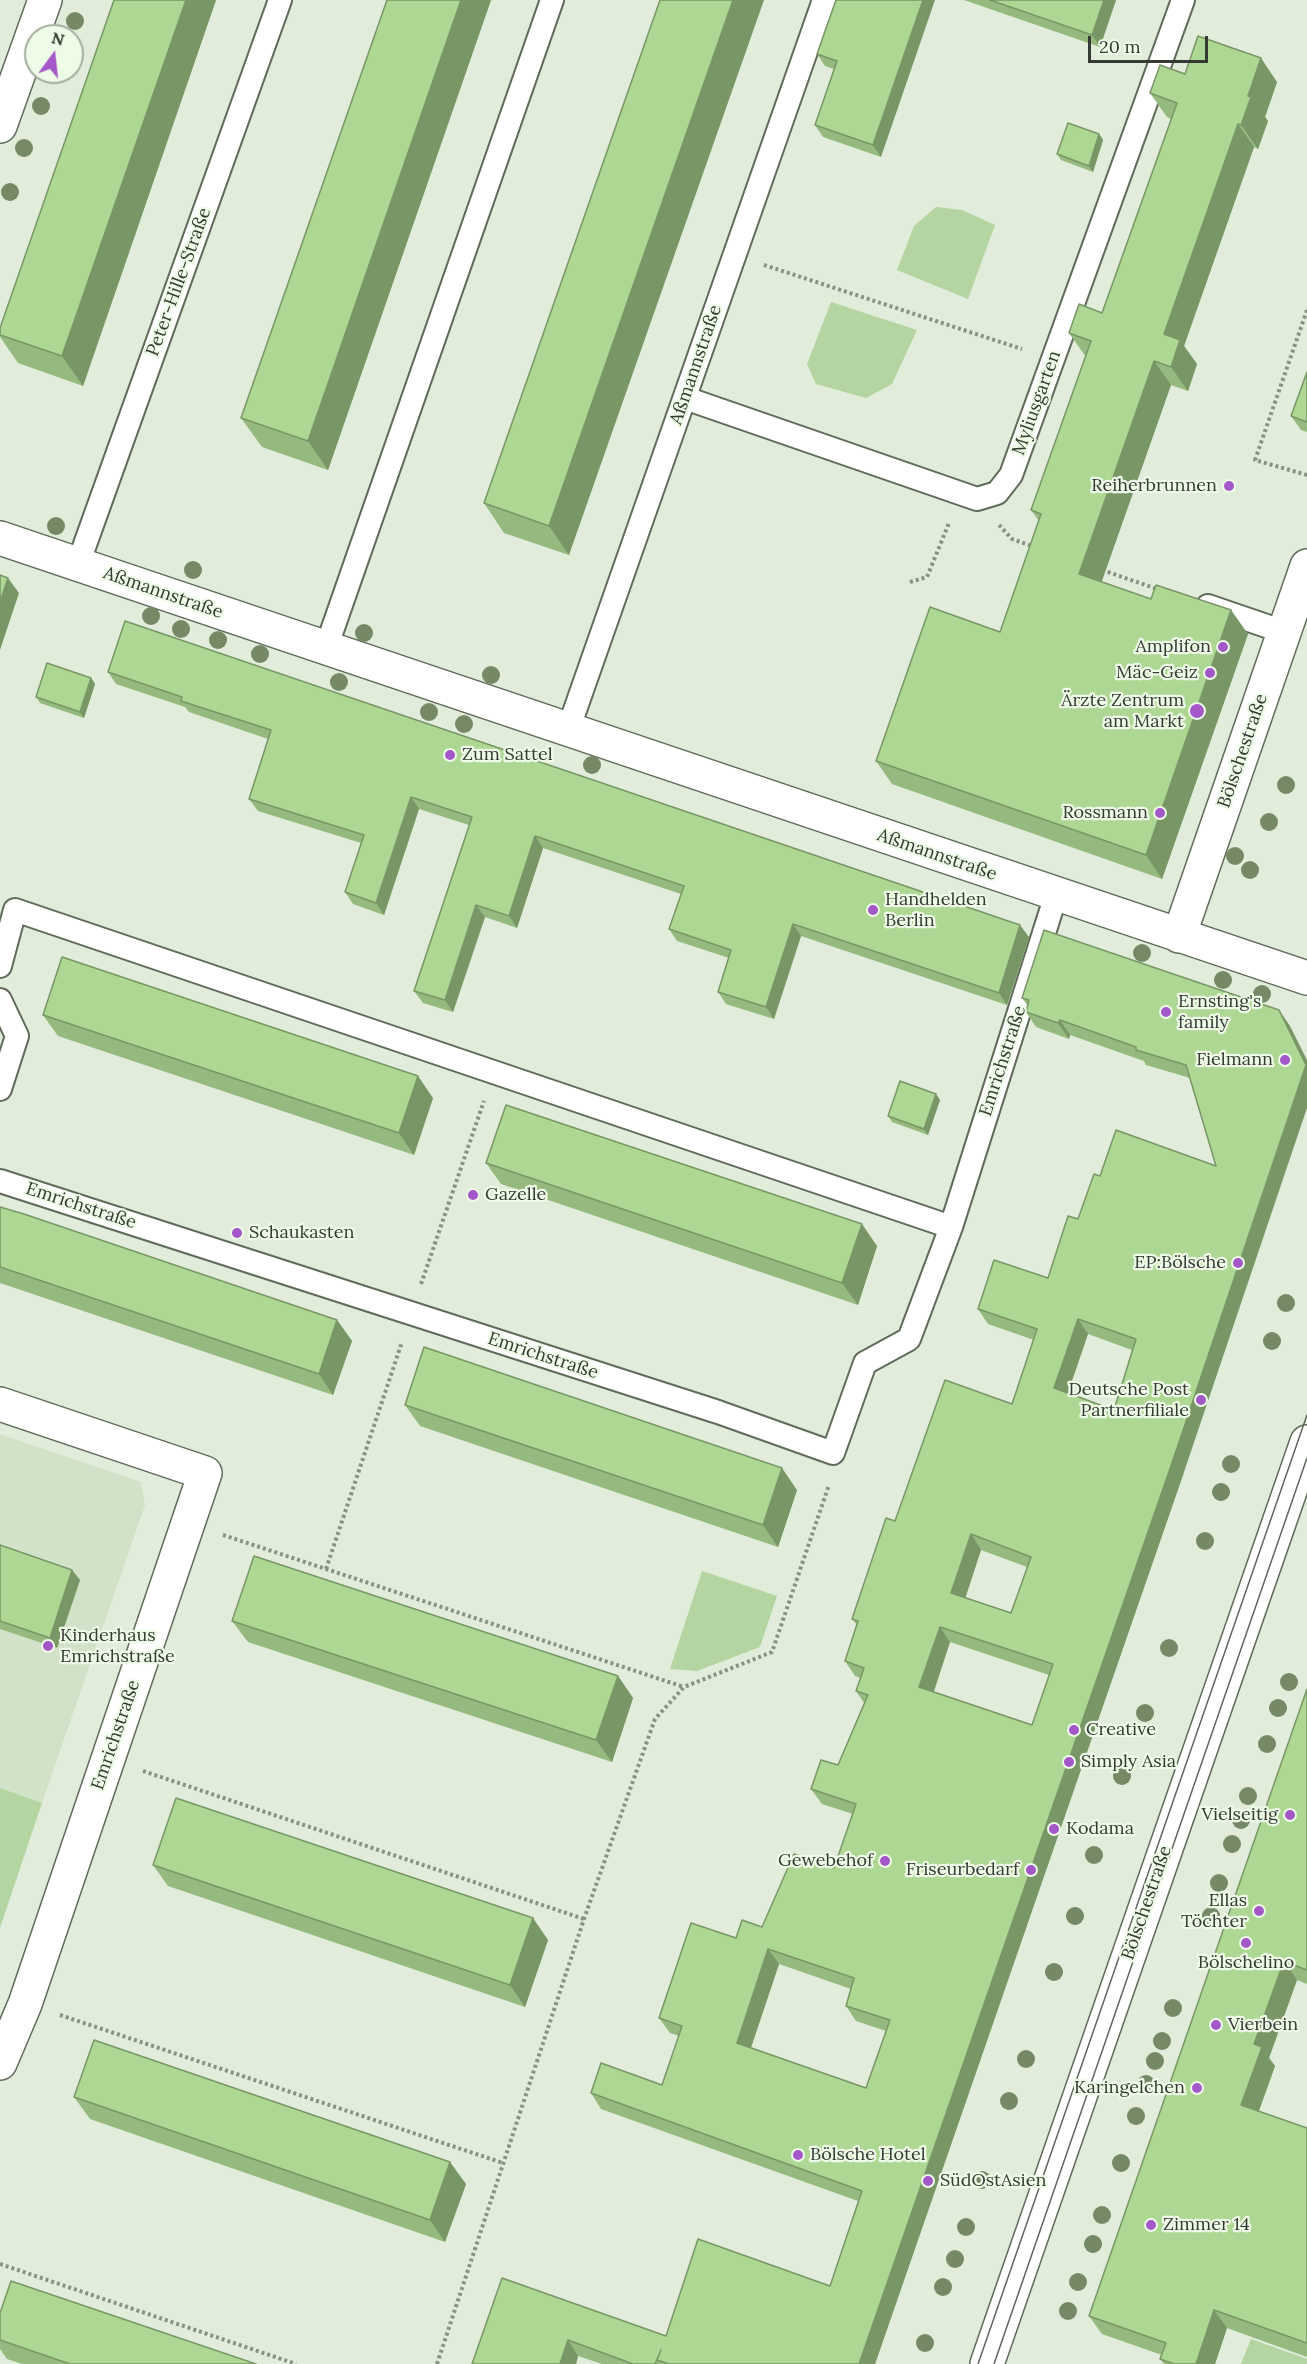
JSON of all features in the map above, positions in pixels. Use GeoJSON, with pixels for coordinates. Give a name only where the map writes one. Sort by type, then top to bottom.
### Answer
{"type":"FeatureCollection","features":[{"type":"Feature","properties":{"kind":"street"},"geometry":{"type":"LineString","coordinates":[[0,126],[45,0]]}},
{"type":"Feature","properties":{"kind":"street","name":"Aßmannstraße"},"geometry":{"type":"LineString","coordinates":[[0,538],[1307,978]]}},
{"type":"Feature","properties":{"kind":"street","name":"Bölschestraße"},"geometry":{"type":"LineString","coordinates":[[1179,936],[1307,566]]}},
{"type":"Feature","properties":{"kind":"street","name":"Emrichstraße"},"geometry":{"type":"LineString","coordinates":[[0,1404],[205,1473],[25,2004],[0,2063]]}},
{"type":"Feature","properties":{"kind":"street","name":"Bölschestraße"},"geometry":{"type":"LineString","coordinates":[[987,2364],[1307,1442]]}},
{"type":"Feature","properties":{"kind":"lane","name":"Peter-Hille-Straße"},"geometry":{"type":"LineString","coordinates":[[78,564],[280,0]]}},
{"type":"Feature","properties":{"kind":"lane"},"geometry":{"type":"LineString","coordinates":[[326,648],[552,0]]}},
{"type":"Feature","properties":{"kind":"lane","name":"Aßmannstraße"},"geometry":{"type":"LineString","coordinates":[[568,730],[824,0]]}},
{"type":"Feature","properties":{"kind":"lane","name":"Myliusgarten"},"geometry":{"type":"LineString","coordinates":[[977,500],[997,493],[1011,475],[1183,0]]}},
{"type":"Feature","properties":{"kind":"lane"},"geometry":{"type":"LineString","coordinates":[[685,398],[977,500]]}},
{"type":"Feature","properties":{"kind":"lane"},"geometry":{"type":"LineString","coordinates":[[1161,590],[1284,632]]}},
{"type":"Feature","properties":{"kind":"lane","name":"Emrichstraße"},"geometry":{"type":"LineString","coordinates":[[0,1180],[707,1409],[833,1453],[865,1363],[909,1339],[951,1227],[1056,895]]}},
{"type":"Feature","properties":{"kind":"lane"},"geometry":{"type":"LineString","coordinates":[[0,966],[15,910],[951,1227]]}},
{"type":"Feature","properties":{"kind":"lane"},"geometry":{"type":"LineString","coordinates":[[0,1000],[17,1036],[0,1089]]}},
{"type":"Feature","properties":{"kind":"path"},"geometry":{"type":"LineString","coordinates":[[735,255],[1053,360]]}},
{"type":"Feature","properties":{"kind":"path"},"geometry":{"type":"LineString","coordinates":[[1307,310],[1256,460],[1307,475]]}},
{"type":"Feature","properties":{"kind":"path"},"geometry":{"type":"LineString","coordinates":[[910,582],[927,577],[950,521],[977,500],[1012,539],[1038,548]]}},
{"type":"Feature","properties":{"kind":"path"},"geometry":{"type":"LineString","coordinates":[[1094,567],[1161,590]]}},
{"type":"Feature","properties":{"kind":"path"},"geometry":{"type":"LineString","coordinates":[[437,2364],[584,1919],[656,1719],[684,1687],[772,1652],[831,1480],[833,1453]]}},
{"type":"Feature","properties":{"kind":"path"},"geometry":{"type":"LineString","coordinates":[[188,1523],[684,1687]]}},
{"type":"Feature","properties":{"kind":"path"},"geometry":{"type":"LineString","coordinates":[[108,1759],[584,1919]]}},
{"type":"Feature","properties":{"kind":"path"},"geometry":{"type":"LineString","coordinates":[[25,2004],[503,2163]]}},
{"type":"Feature","properties":{"kind":"path"},"geometry":{"type":"LineString","coordinates":[[0,2264],[296,2364]]}},
{"type":"Feature","properties":{"kind":"shaded area","name":"Kinderhaus Emrichstraße"},"geometry":{"type":"Polygon","coordinates":[[[0,1434],[141,1482],[145,1505],[42,1803],[0,1788],[0,1434]]]}},
{"type":"Feature","properties":{"kind":"green space"},"geometry":{"type":"Polygon","coordinates":[[[936,207],[962,210],[995,225],[968,299],[897,270],[914,226],[936,207]]]}},
{"type":"Feature","properties":{"kind":"green space"},"geometry":{"type":"Polygon","coordinates":[[[831,302],[917,330],[892,384],[866,398],[816,384],[807,364],[831,302]]]}},
{"type":"Feature","properties":{"kind":"green space"},"geometry":{"type":"Polygon","coordinates":[[[702,1571],[777,1596],[760,1647],[697,1671],[670,1669],[702,1571]]]}},
{"type":"Feature","properties":{"kind":"green space"},"geometry":{"type":"Polygon","coordinates":[[[0,1788],[42,1803],[0,1928],[0,1788]]]}},
{"type":"Feature","properties":{"kind":"green space"},"geometry":{"type":"Polygon","coordinates":[[[1251,2339],[1307,2359],[1307,2364],[1241,2364],[1251,2339]]]}},
{"type":"Feature","properties":{"kind":"building"},"geometry":{"type":"Polygon","coordinates":[[[114,0],[186,0],[62,356],[0,335],[0,328],[114,0]]]}},
{"type":"Feature","properties":{"kind":"building"},"geometry":{"type":"Polygon","coordinates":[[[387,0],[461,0],[308,441],[241,418],[387,0]]]}},
{"type":"Feature","properties":{"kind":"building"},"geometry":{"type":"Polygon","coordinates":[[[660,0],[733,0],[549,526],[484,503],[660,0]]]}},
{"type":"Feature","properties":{"kind":"building"},"geometry":{"type":"Polygon","coordinates":[[[836,0],[923,0],[873,145],[815,125],[837,61],[817,54],[836,0]]]}},
{"type":"Feature","properties":{"kind":"building"},"geometry":{"type":"Polygon","coordinates":[[[990,0],[1104,0],[1092,35],[990,0]]]}},
{"type":"Feature","properties":{"kind":"building"},"geometry":{"type":"Polygon","coordinates":[[[1198,36],[1261,58],[1248,96],[1251,97],[1241,125],[1238,124],[1164,334],[1180,340],[1171,367],[1154,361],[1079,574],[1151,599],[1156,585],[1231,610],[1146,855],[876,761],[930,607],[1000,632],[1041,514],[1031,510],[1091,341],[1069,333],[1079,304],[1102,313],[1177,103],[1150,93],[1160,65],[1185,74],[1198,36]]]}},
{"type":"Feature","properties":{"kind":"building"},"geometry":{"type":"Polygon","coordinates":[[[1068,123],[1099,134],[1089,166],[1057,154],[1068,123]]]}},
{"type":"Feature","properties":{"kind":"building"},"geometry":{"type":"Polygon","coordinates":[[[1307,372],[1307,422],[1291,416],[1307,372]]]}},
{"type":"Feature","properties":{"kind":"building"},"geometry":{"type":"Polygon","coordinates":[[[0,575],[8,578],[0,602],[0,575]]]}},
{"type":"Feature","properties":{"kind":"building"},"geometry":{"type":"Polygon","coordinates":[[[125,621],[1020,925],[999,993],[793,924],[766,1007],[718,992],[731,950],[669,929],[684,886],[535,836],[509,916],[476,905],[445,1000],[414,991],[472,817],[411,797],[376,903],[345,892],[364,835],[249,799],[271,730],[181,701],[182,697],[108,672],[125,621]]]}},
{"type":"Feature","properties":{"kind":"building"},"geometry":{"type":"Polygon","coordinates":[[[47,663],[91,678],[80,712],[36,697],[47,663]]]}},
{"type":"Feature","properties":{"kind":"building"},"geometry":{"type":"Polygon","coordinates":[[[1044,930],[1279,1010],[1306,1065],[1173,1460],[859,2364],[669,2364],[657,2360],[661,2350],[655,2364],[633,2364],[568,2340],[560,2364],[472,2364],[502,2278],[666,2336],[698,2239],[830,2286],[862,2191],[591,2093],[601,2063],[662,2085],[682,2026],[659,2018],[691,1923],[736,1938],[742,1920],[762,1927],[794,1854],[834,1868],[856,1804],[811,1789],[821,1760],[838,1765],[868,1695],[856,1691],[864,1668],[845,1661],[858,1621],[852,1619],[886,1518],[895,1521],[945,1380],[1012,1404],[1037,1329],[978,1309],[994,1260],[1048,1278],[1068,1216],[1078,1219],[1094,1174],[1100,1176],[1116,1130],[1216,1166],[1186,1065],[1136,1050],[1136,1047],[1060,1020],[1058,1023],[1026,1012],[1029,1000],[1022,998],[1044,930]],[[1078,1319],[1054,1388],[1114,1410],[1136,1339],[1078,1319]],[[971,1534],[951,1593],[1011,1613],[1031,1557],[971,1534]],[[940,1627],[919,1687],[1032,1725],[1053,1664],[940,1627]],[[768,1949],[737,2043],[866,2088],[890,2020],[846,2006],[854,1978],[768,1949]]]}},
{"type":"Feature","properties":{"kind":"building"},"geometry":{"type":"Polygon","coordinates":[[[62,957],[418,1076],[399,1133],[43,1015],[62,957]]]}},
{"type":"Feature","properties":{"kind":"building"},"geometry":{"type":"Polygon","coordinates":[[[900,1081],[936,1094],[924,1129],[888,1116],[900,1081]]]}},
{"type":"Feature","properties":{"kind":"building"},"geometry":{"type":"Polygon","coordinates":[[[506,1105],[862,1224],[842,1283],[486,1163],[506,1105]]]}},
{"type":"Feature","properties":{"kind":"building"},"geometry":{"type":"Polygon","coordinates":[[[0,1207],[337,1320],[319,1374],[0,1267],[0,1207]]]}},
{"type":"Feature","properties":{"kind":"building"},"geometry":{"type":"Polygon","coordinates":[[[424,1347],[782,1468],[763,1525],[405,1405],[424,1347]]]}},
{"type":"Feature","properties":{"kind":"building"},"geometry":{"type":"Polygon","coordinates":[[[0,1545],[72,1570],[50,1638],[0,1621],[0,1545]]]}},
{"type":"Feature","properties":{"kind":"building"},"geometry":{"type":"Polygon","coordinates":[[[254,1556],[618,1676],[596,1740],[232,1621],[254,1556]]]}},
{"type":"Feature","properties":{"kind":"building"},"geometry":{"type":"Polygon","coordinates":[[[1307,1689],[1307,1970],[1284,1961],[1254,2044],[1262,2047],[1241,2105],[1307,2128],[1307,2343],[1214,2310],[1196,2364],[1174,2364],[1160,2359],[1166,2343],[1089,2316],[1307,1689]]]}},
{"type":"Feature","properties":{"kind":"building"},"geometry":{"type":"Polygon","coordinates":[[[176,1798],[533,1918],[510,1985],[153,1865],[176,1798]]]}},
{"type":"Feature","properties":{"kind":"building"},"geometry":{"type":"Polygon","coordinates":[[[94,2040],[450,2162],[430,2220],[74,2097],[94,2040]]]}},
{"type":"Feature","properties":{"kind":"building"},"geometry":{"type":"Polygon","coordinates":[[[11,2281],[256,2364],[70,2364],[0,2340],[0,2313],[11,2281]]]}},
{"type":"Feature","properties":{"kind":"tram line"},"geometry":{"type":"LineString","coordinates":[[978,2364],[1307,1415]]}},
{"type":"Feature","properties":{"kind":"tram line"},"geometry":{"type":"LineString","coordinates":[[994,2364],[1307,1458]]}},
{"type":"Feature","properties":{"kind":"place","name":"Reiherbrunnen"},"geometry":{"type":"Point","coordinates":[1229,486]}},
{"type":"Feature","properties":{"kind":"place","name":"Amplifon"},"geometry":{"type":"Point","coordinates":[1223,647]}},
{"type":"Feature","properties":{"kind":"place","name":"Mäc-Geiz"},"geometry":{"type":"Point","coordinates":[1210,673]}},
{"type":"Feature","properties":{"kind":"place","name":"Ärzte Zentrum am Markt"},"geometry":{"type":"Point","coordinates":[1197,711]}},
{"type":"Feature","properties":{"kind":"place","name":"Zum Sattel"},"geometry":{"type":"Point","coordinates":[450,755]}},
{"type":"Feature","properties":{"kind":"place","name":"Rossmann"},"geometry":{"type":"Point","coordinates":[1160,813]}},
{"type":"Feature","properties":{"kind":"place","name":"Handhelden Berlin"},"geometry":{"type":"Point","coordinates":[873,910]}},
{"type":"Feature","properties":{"kind":"place","name":"Ernsting's family"},"geometry":{"type":"Point","coordinates":[1166,1012]}},
{"type":"Feature","properties":{"kind":"place","name":"Fielmann"},"geometry":{"type":"Point","coordinates":[1285,1060]}},
{"type":"Feature","properties":{"kind":"place","name":"Gazelle"},"geometry":{"type":"Point","coordinates":[473,1195]}},
{"type":"Feature","properties":{"kind":"place","name":"Schaukasten"},"geometry":{"type":"Point","coordinates":[237,1233]}},
{"type":"Feature","properties":{"kind":"place","name":"EP:Bölsche"},"geometry":{"type":"Point","coordinates":[1238,1263]}},
{"type":"Feature","properties":{"kind":"place","name":"Deutsche Post Partnerfiliale"},"geometry":{"type":"Point","coordinates":[1201,1400]}},
{"type":"Feature","properties":{"kind":"place","name":"Kinderhaus Emrichstraße"},"geometry":{"type":"Point","coordinates":[48,1646]}},
{"type":"Feature","properties":{"kind":"place","name":"Creative"},"geometry":{"type":"Point","coordinates":[1074,1730]}},
{"type":"Feature","properties":{"kind":"place","name":"Simply Asia"},"geometry":{"type":"Point","coordinates":[1069,1762]}},
{"type":"Feature","properties":{"kind":"place","name":"Vielseitig"},"geometry":{"type":"Point","coordinates":[1290,1815]}},
{"type":"Feature","properties":{"kind":"place","name":"Kodama"},"geometry":{"type":"Point","coordinates":[1054,1829]}},
{"type":"Feature","properties":{"kind":"place","name":"Gewebehof"},"geometry":{"type":"Point","coordinates":[885,1861]}},
{"type":"Feature","properties":{"kind":"place","name":"Friseurbedarf"},"geometry":{"type":"Point","coordinates":[1031,1870]}},
{"type":"Feature","properties":{"kind":"place","name":"Ellas Töchter"},"geometry":{"type":"Point","coordinates":[1259,1911]}},
{"type":"Feature","properties":{"kind":"place","name":"Bölschelino"},"geometry":{"type":"Point","coordinates":[1246,1943]}},
{"type":"Feature","properties":{"kind":"place","name":"Vierbein"},"geometry":{"type":"Point","coordinates":[1216,2025]}},
{"type":"Feature","properties":{"kind":"place","name":"Karingelchen"},"geometry":{"type":"Point","coordinates":[1197,2088]}},
{"type":"Feature","properties":{"kind":"place","name":"Bölsche Hotel"},"geometry":{"type":"Point","coordinates":[798,2155]}},
{"type":"Feature","properties":{"kind":"place","name":"SüdOstAsien"},"geometry":{"type":"Point","coordinates":[928,2181]}},
{"type":"Feature","properties":{"kind":"place","name":"Zimmer 14"},"geometry":{"type":"Point","coordinates":[1151,2225]}}]}
